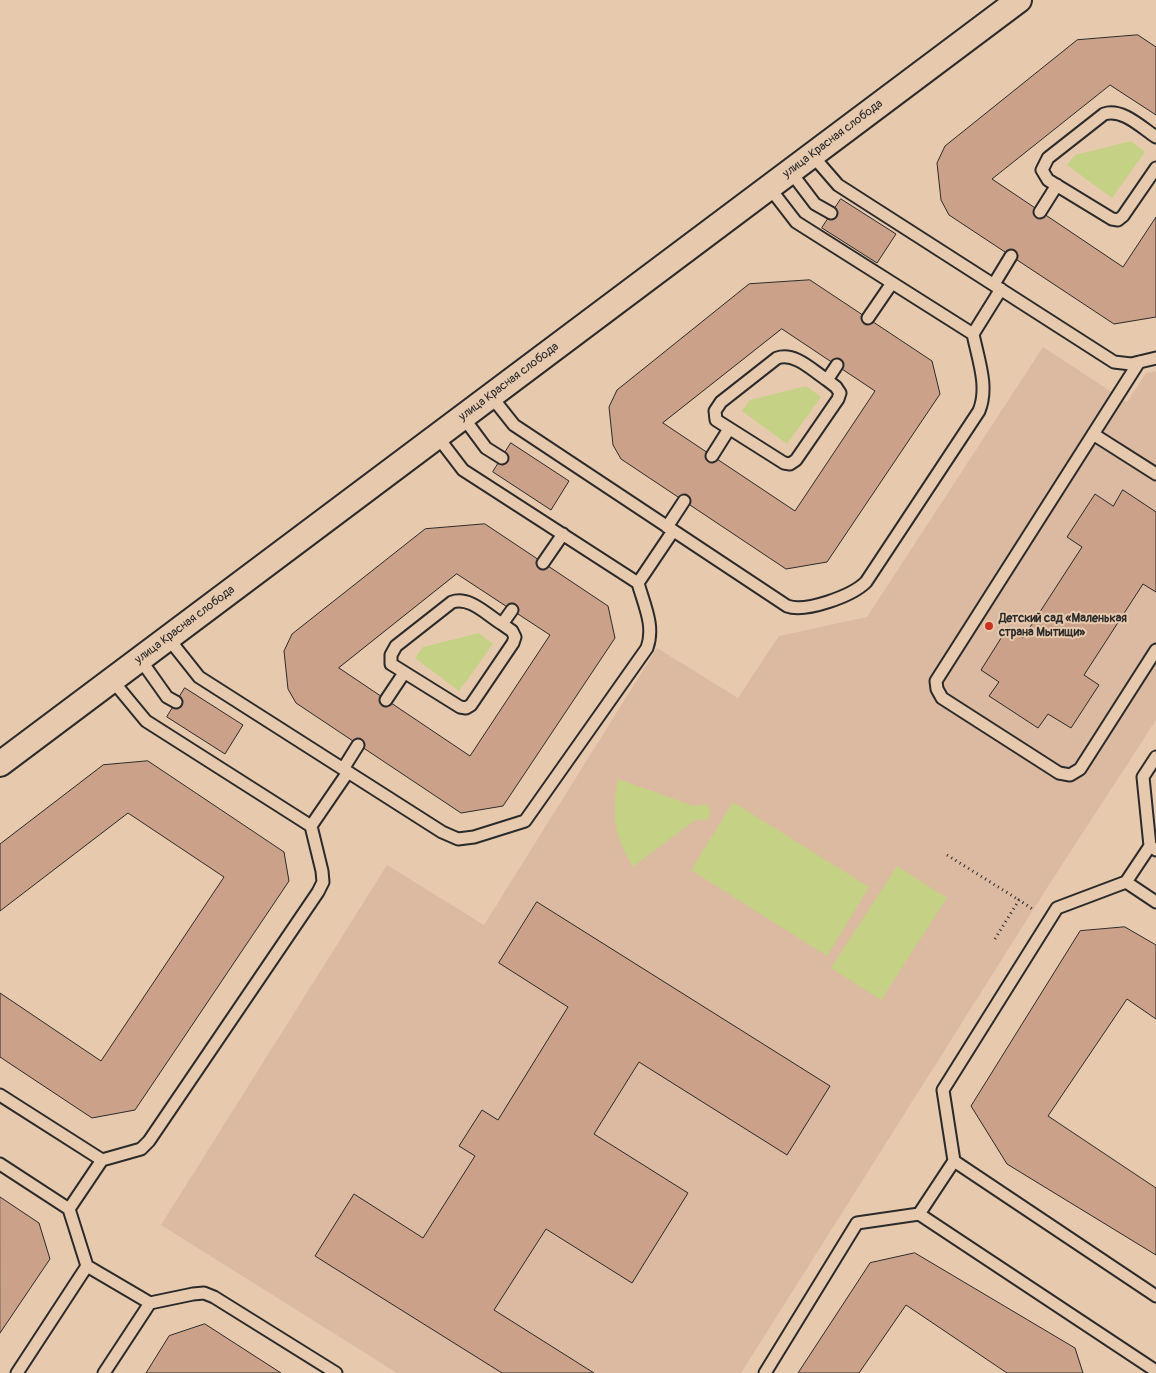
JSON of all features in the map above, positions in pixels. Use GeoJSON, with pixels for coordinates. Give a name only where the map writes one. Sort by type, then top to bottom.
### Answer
{"type":"FeatureCollection","features":[{"type":"Feature","properties":{"kind":"street","name":"улица Красная слобода"},"geometry":{"type":"LineString","coordinates":[[0,764],[1019,0]]}},
{"type":"Feature","properties":{"kind":"lane"},"geometry":{"type":"LineString","coordinates":[[1156,136],[1120,113],[1113,111],[1104,114],[1045,161],[1044,176],[1112,219],[1118,220],[1156,168]]}},
{"type":"Feature","properties":{"kind":"lane"},"geometry":{"type":"LineString","coordinates":[[812,154],[838,185],[1114,362],[1122,364],[1156,358]]}},
{"type":"Feature","properties":{"kind":"lane"},"geometry":{"type":"LineString","coordinates":[[790,171],[815,204],[831,213]]}},
{"type":"Feature","properties":{"kind":"lane"},"geometry":{"type":"LineString","coordinates":[[1040,212],[1057,185]]}},
{"type":"Feature","properties":{"kind":"lane"},"geometry":{"type":"LineString","coordinates":[[770,187],[796,222],[973,334]]}},
{"type":"Feature","properties":{"kind":"lane"},"geometry":{"type":"LineString","coordinates":[[490,396],[514,425],[787,606],[796,610],[806,608],[860,589],[979,411],[984,399],[984,386],[973,334],[1011,256]]}},
{"type":"Feature","properties":{"kind":"lane"},"geometry":{"type":"LineString","coordinates":[[868,318],[892,282]]}},
{"type":"Feature","properties":{"kind":"lane"},"geometry":{"type":"LineString","coordinates":[[786,355],[792,357],[826,380],[836,387],[840,393],[838,399],[796,460],[790,464],[784,463],[716,420],[718,406],[777,358],[786,355]]}},
{"type":"Feature","properties":{"kind":"lane"},"geometry":{"type":"LineString","coordinates":[[1139,362],[936,680],[937,689],[942,698],[1060,773],[1070,775],[1080,769],[1156,650]]}},
{"type":"Feature","properties":{"kind":"lane"},"geometry":{"type":"LineString","coordinates":[[826,380],[836,365]]}},
{"type":"Feature","properties":{"kind":"lane"},"geometry":{"type":"LineString","coordinates":[[463,417],[486,448],[502,458]]}},
{"type":"Feature","properties":{"kind":"lane"},"geometry":{"type":"LineString","coordinates":[[712,456],[729,429]]}},
{"type":"Feature","properties":{"kind":"lane"},"geometry":{"type":"LineString","coordinates":[[1093,434],[1156,474]]}},
{"type":"Feature","properties":{"kind":"lane"},"geometry":{"type":"LineString","coordinates":[[168,638],[199,678],[442,832],[458,839],[474,837],[525,821],[647,648],[651,637],[650,625],[638,583],[463,470],[437,436]]}},
{"type":"Feature","properties":{"kind":"lane"},"geometry":{"type":"LineString","coordinates":[[638,583],[684,501]]}},
{"type":"Feature","properties":{"kind":"lane"},"geometry":{"type":"LineString","coordinates":[[543,563],[562,534]]}},
{"type":"Feature","properties":{"kind":"lane"},"geometry":{"type":"LineString","coordinates":[[461,599],[468,601],[502,624],[512,631],[515,637],[513,643],[471,704],[466,708],[460,707],[392,664],[393,650],[452,602],[461,599]]}},
{"type":"Feature","properties":{"kind":"lane"},"geometry":{"type":"LineString","coordinates":[[502,624],[512,610]]}},
{"type":"Feature","properties":{"kind":"lane"},"geometry":{"type":"LineString","coordinates":[[140,659],[167,696],[176,702]]}},
{"type":"Feature","properties":{"kind":"lane"},"geometry":{"type":"LineString","coordinates":[[386,700],[404,673]]}},
{"type":"Feature","properties":{"kind":"lane"},"geometry":{"type":"LineString","coordinates":[[112,680],[146,721],[312,826]]}},
{"type":"Feature","properties":{"kind":"lane"},"geometry":{"type":"LineString","coordinates":[[70,1208],[102,1160],[141,1149],[149,1141],[318,892],[323,882],[322,871],[312,826],[345,771],[358,745]]}},
{"type":"Feature","properties":{"kind":"lane"},"geometry":{"type":"LineString","coordinates":[[919,1214],[954,1162],[942,1090],[1050,920],[1058,908],[1126,882],[1153,848],[1143,777],[1156,757]]}},
{"type":"Feature","properties":{"kind":"lane"},"geometry":{"type":"LineString","coordinates":[[1126,882],[1156,902]]}},
{"type":"Feature","properties":{"kind":"lane"},"geometry":{"type":"LineString","coordinates":[[0,1095],[102,1160]]}},
{"type":"Feature","properties":{"kind":"lane"},"geometry":{"type":"LineString","coordinates":[[954,1162],[1156,1296]]}},
{"type":"Feature","properties":{"kind":"lane"},"geometry":{"type":"LineString","coordinates":[[0,1164],[70,1208],[87,1266],[150,1304]]}},
{"type":"Feature","properties":{"kind":"lane"},"geometry":{"type":"LineString","coordinates":[[765,1373],[857,1223],[919,1214],[1156,1371]]}},
{"type":"Feature","properties":{"kind":"lane"},"geometry":{"type":"LineString","coordinates":[[17,1373],[87,1266]]}},
{"type":"Feature","properties":{"kind":"lane"},"geometry":{"type":"LineString","coordinates":[[104,1373],[150,1304],[204,1293],[214,1296],[336,1373]]}},
{"type":"Feature","properties":{"kind":"path"},"geometry":{"type":"LineString","coordinates":[[947,855],[1050,920]]}},
{"type":"Feature","properties":{"kind":"path"},"geometry":{"type":"LineString","coordinates":[[995,939],[1019,900]]}},
{"type":"Feature","properties":{"kind":"shaded area"},"geometry":{"type":"Polygon","coordinates":[[[1043,347],[1127,402],[1146,373],[1156,371],[1156,720],[1045,891],[741,1373],[397,1373],[161,1225],[387,865],[484,925],[657,648],[738,698],[779,636],[867,617],[1043,347]]]}},
{"type":"Feature","properties":{"kind":"green space"},"geometry":{"type":"Polygon","coordinates":[[[1131,141],[1145,152],[1112,198],[1067,165],[1075,155],[1131,141]]]}},
{"type":"Feature","properties":{"kind":"green space"},"geometry":{"type":"Polygon","coordinates":[[[806,386],[821,397],[787,444],[742,411],[750,400],[806,386]]]}},
{"type":"Feature","properties":{"kind":"green space"},"geometry":{"type":"Polygon","coordinates":[[[479,633],[493,644],[459,691],[415,658],[423,647],[479,633]]]}},
{"type":"Feature","properties":{"kind":"green space"},"geometry":{"type":"Polygon","coordinates":[[[618,779],[694,806],[706,804],[710,810],[709,816],[707,820],[695,820],[633,867],[622,845],[616,824],[615,804],[618,779]]]}},
{"type":"Feature","properties":{"kind":"green space"},"geometry":{"type":"Polygon","coordinates":[[[733,802],[869,887],[827,956],[691,870],[733,802]]]}},
{"type":"Feature","properties":{"kind":"green space"},"geometry":{"type":"Polygon","coordinates":[[[897,866],[947,898],[881,1000],[831,968],[897,866]]]}},
{"type":"Feature","properties":{"kind":"building"},"geometry":{"type":"Polygon","coordinates":[[[1138,35],[1156,47],[1156,115],[1110,85],[992,179],[1123,267],[1156,217],[1156,317],[1114,324],[949,215],[941,200],[937,163],[945,146],[1077,40],[1138,35]]]}},
{"type":"Feature","properties":{"kind":"building"},"geometry":{"type":"Polygon","coordinates":[[[841,199],[896,234],[877,263],[822,228],[841,199]]]}},
{"type":"Feature","properties":{"kind":"building"},"geometry":{"type":"Polygon","coordinates":[[[810,280],[932,361],[940,394],[827,562],[786,569],[621,459],[613,445],[609,407],[617,390],[749,284],[810,280]],[[782,329],[663,423],[795,511],[875,391],[782,329]]]}},
{"type":"Feature","properties":{"kind":"building"},"geometry":{"type":"Polygon","coordinates":[[[511,443],[569,481],[551,510],[493,472],[511,443]]]}},
{"type":"Feature","properties":{"kind":"building"},"geometry":{"type":"Polygon","coordinates":[[[1123,490],[1156,512],[1156,592],[1143,584],[1084,675],[1099,685],[1071,728],[1048,714],[1038,728],[989,696],[999,682],[981,670],[1008,627],[1023,638],[1082,547],[1067,537],[1095,494],[1113,506],[1123,490]]]}},
{"type":"Feature","properties":{"kind":"building"},"geometry":{"type":"Polygon","coordinates":[[[485,524],[608,606],[615,638],[503,806],[461,813],[296,703],[288,689],[284,651],[292,634],[425,529],[485,524]],[[457,574],[339,668],[470,756],[550,635],[457,574]]]}},
{"type":"Feature","properties":{"kind":"building"},"geometry":{"type":"Polygon","coordinates":[[[185,688],[243,725],[225,754],[167,717],[185,688]]]}},
{"type":"Feature","properties":{"kind":"building"},"geometry":{"type":"Polygon","coordinates":[[[148,761],[284,852],[289,881],[135,1110],[92,1118],[0,1057],[0,993],[101,1061],[224,877],[128,813],[0,911],[0,844],[103,765],[148,761]]]}},
{"type":"Feature","properties":{"kind":"building"},"geometry":{"type":"Polygon","coordinates":[[[537,902],[830,1086],[787,1155],[639,1062],[594,1134],[688,1193],[632,1283],[546,1229],[494,1310],[594,1373],[502,1373],[315,1256],[354,1194],[423,1238],[475,1156],[459,1146],[482,1110],[498,1120],[568,1007],[499,963],[537,902]]]}},
{"type":"Feature","properties":{"kind":"building"},"geometry":{"type":"Polygon","coordinates":[[[1125,927],[1156,945],[1156,1019],[1127,999],[1048,1116],[1156,1188],[1156,1255],[1007,1164],[971,1106],[1080,931],[1125,927]]]}},
{"type":"Feature","properties":{"kind":"building"},"geometry":{"type":"Polygon","coordinates":[[[0,1197],[39,1223],[50,1259],[0,1333],[0,1197]]]}},
{"type":"Feature","properties":{"kind":"building"},"geometry":{"type":"Polygon","coordinates":[[[915,1253],[1075,1348],[1083,1373],[1007,1373],[906,1305],[859,1373],[798,1373],[870,1263],[915,1253]]]}},
{"type":"Feature","properties":{"kind":"building"},"geometry":{"type":"Polygon","coordinates":[[[205,1324],[281,1373],[146,1373],[169,1336],[205,1324]]]}},
{"type":"Feature","properties":{"kind":"place","name":"Детский сад «Маленькая страна Мытищи»"},"geometry":{"type":"Point","coordinates":[989,626]}}]}
